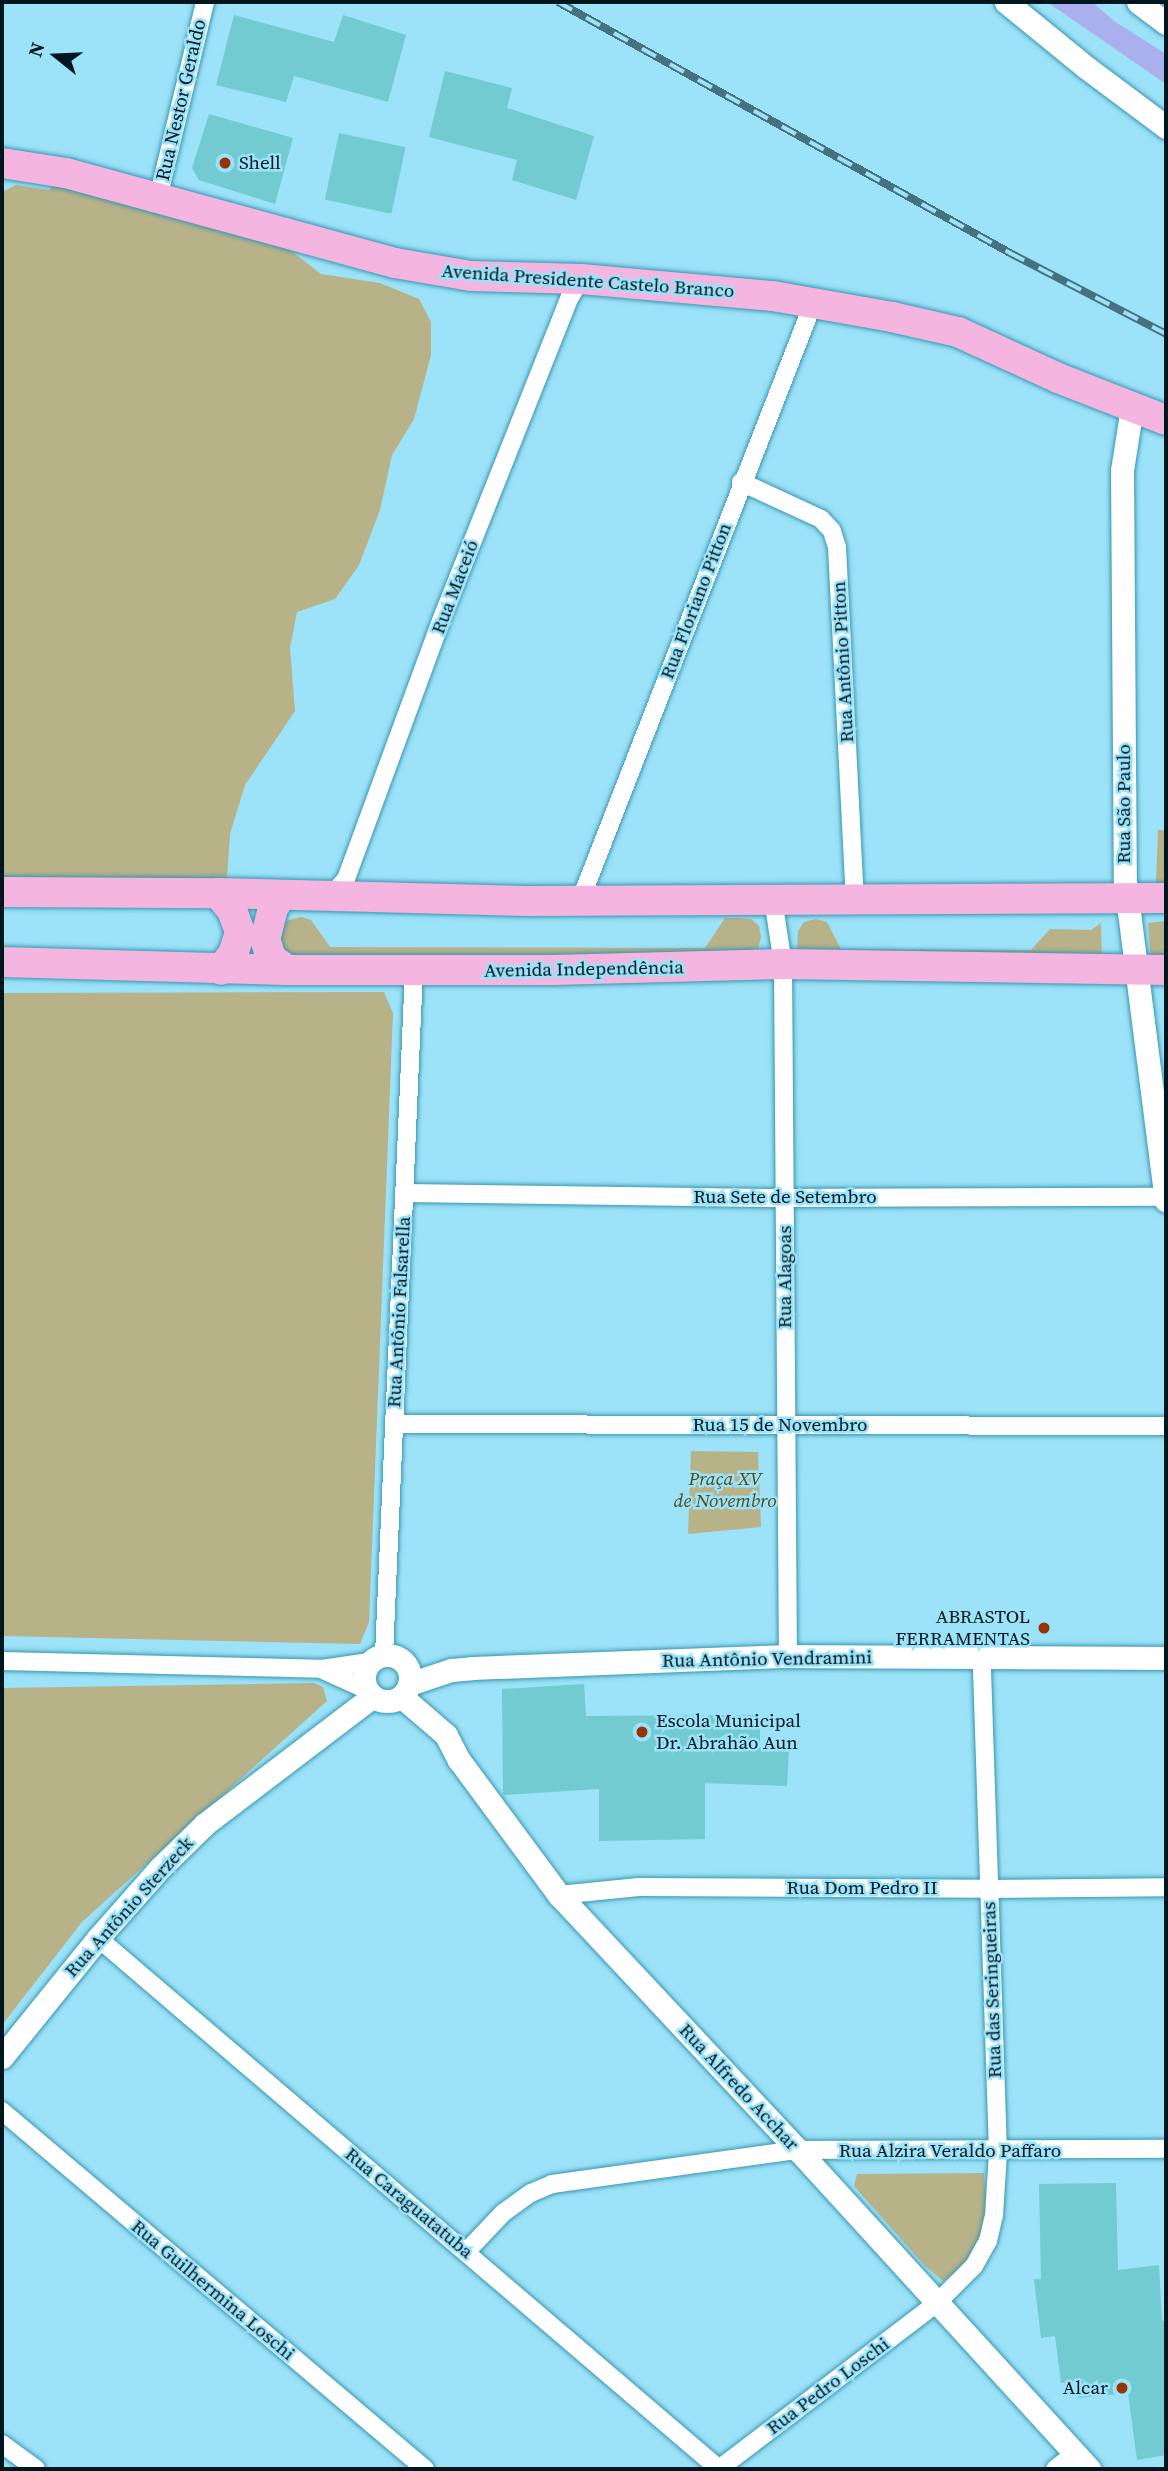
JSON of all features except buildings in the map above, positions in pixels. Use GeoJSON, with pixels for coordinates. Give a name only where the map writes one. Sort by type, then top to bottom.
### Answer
{"type":"FeatureCollection","features":[{"type":"Feature","properties":{"kind":"main road","name":"Avenida Presidente Castelo Branco"},"geometry":{"type":"LineString","coordinates":[[2,163],[66,173],[395,263],[471,276],[581,279],[814,301],[958,332],[1166,420]]}},
{"type":"Feature","properties":{"kind":"main road"},"geometry":{"type":"LineString","coordinates":[[2,892],[218,893],[580,901],[1166,898]]}},
{"type":"Feature","properties":{"kind":"main road"},"geometry":{"type":"LineString","coordinates":[[218,893],[232,910],[240,932],[234,952],[221,970]]}},
{"type":"Feature","properties":{"kind":"main road"},"geometry":{"type":"LineString","coordinates":[[282,895],[273,908],[265,939],[271,958],[287,970]]}},
{"type":"Feature","properties":{"kind":"main road","name":"Avenida Independência"},"geometry":{"type":"LineString","coordinates":[[2,962],[221,970],[782,964],[1166,970]]}},
{"type":"Feature","properties":{"kind":"street","name":"Rua Nestor Geraldo"},"geometry":{"type":"LineString","coordinates":[[158,198],[205,2]]}},
{"type":"Feature","properties":{"kind":"street"},"geometry":{"type":"LineString","coordinates":[[1006,2],[1087,68],[1166,127]]}},
{"type":"Feature","properties":{"kind":"street"},"geometry":{"type":"LineString","coordinates":[[1138,2],[1166,23]]}},
{"type":"Feature","properties":{"kind":"street","name":"Rua Maceió"},"geometry":{"type":"LineString","coordinates":[[332,895],[346,879],[444,613],[570,297],[581,279]]}},
{"type":"Feature","properties":{"kind":"street","name":"Rua Floriano Pitton"},"geometry":{"type":"LineString","coordinates":[[580,901],[741,482],[814,301]]}},
{"type":"Feature","properties":{"kind":"street","name":"Rua São Paulo"},"geometry":{"type":"LineString","coordinates":[[1132,407],[1122,470],[1126,897],[1166,1198]]}},
{"type":"Feature","properties":{"kind":"street","name":"Rua Antônio Pitton"},"geometry":{"type":"LineString","coordinates":[[741,482],[821,519],[832,531],[838,547],[855,898]]}},
{"type":"Feature","properties":{"kind":"street","name":"Rua Alagoas"},"geometry":{"type":"LineString","coordinates":[[773,899],[782,964],[788,1656]]}},
{"type":"Feature","properties":{"kind":"street","name":"Rua Antônio Falsarella"},"geometry":{"type":"LineString","coordinates":[[385,1659],[414,970]]}},
{"type":"Feature","properties":{"kind":"street","name":"Rua Sete de Setembro"},"geometry":{"type":"LineString","coordinates":[[405,1193],[785,1198],[1166,1198]]}},
{"type":"Feature","properties":{"kind":"street","name":"Rua 15 de Novembro"},"geometry":{"type":"LineString","coordinates":[[394,1424],[1166,1426]]}},
{"type":"Feature","properties":{"kind":"street","name":"Rua Antônio Vendramini"},"geometry":{"type":"LineString","coordinates":[[385,1659],[451,1670],[788,1656],[1166,1658]]}},
{"type":"Feature","properties":{"kind":"street","name":"Rua das Seringueiras"},"geometry":{"type":"LineString","coordinates":[[937,2302],[974,2266],[988,2241],[994,2216],[998,2152],[982,1658]]}},
{"type":"Feature","properties":{"kind":"street"},"geometry":{"type":"LineString","coordinates":[[369,1693],[363,1681],[385,1659]]}},
{"type":"Feature","properties":{"kind":"street"},"geometry":{"type":"LineString","coordinates":[[2,1661],[321,1669],[385,1659],[410,1675],[406,1690],[390,1702],[321,1669]]}},
{"type":"Feature","properties":{"kind":"street","name":"Rua Antônio Vendramini"},"geometry":{"type":"LineString","coordinates":[[406,1690],[451,1670]]}},
{"type":"Feature","properties":{"kind":"street","name":"Rua Alfredo Acchar"},"geometry":{"type":"LineString","coordinates":[[406,1690],[446,1735],[459,1760],[559,1895],[798,2150],[1081,2462]]}},
{"type":"Feature","properties":{"kind":"street","name":"Rua Antônio Sterzeck"},"geometry":{"type":"LineString","coordinates":[[2,2057],[98,1938],[160,1868],[205,1824],[369,1693]]}},
{"type":"Feature","properties":{"kind":"street","name":"Rua Dom Pedro II"},"geometry":{"type":"LineString","coordinates":[[559,1895],[639,1887],[1166,1887]]}},
{"type":"Feature","properties":{"kind":"street","name":"Rua Caraguatatuba"},"geometry":{"type":"LineString","coordinates":[[98,1938],[719,2469]]}},
{"type":"Feature","properties":{"kind":"street","name":"Rua Guilhermina Loschi"},"geometry":{"type":"LineString","coordinates":[[2,2111],[425,2469]]}},
{"type":"Feature","properties":{"kind":"street","name":"Rua Alzira Veraldo Paffaro"},"geometry":{"type":"LineString","coordinates":[[467,2251],[503,2213],[531,2193],[552,2184],[798,2150],[998,2152],[1166,2149]]}},
{"type":"Feature","properties":{"kind":"street","name":"Rua Pedro Loschi"},"geometry":{"type":"LineString","coordinates":[[719,2469],[937,2302]]}},
{"type":"Feature","properties":{"kind":"street"},"geometry":{"type":"LineString","coordinates":[[2,2444],[36,2469]]}},
{"type":"Feature","properties":{"kind":"street"},"geometry":{"type":"LineString","coordinates":[[1055,2469],[1081,2462]]}},
{"type":"Feature","properties":{"kind":"green space"},"geometry":{"type":"Polygon","coordinates":[[[56,181],[257,234],[290,250],[321,274],[380,283],[419,299],[431,322],[431,355],[414,419],[392,455],[380,510],[359,565],[335,599],[297,612],[290,648],[295,711],[245,785],[230,834],[227,878],[214,887],[2,878],[2,192],[16,185],[49,190],[56,181]]]}},
{"type":"Feature","properties":{"kind":"green space"},"geometry":{"type":"Polygon","coordinates":[[[1158,830],[1166,830],[1166,883],[1156,883],[1158,830]]]}},
{"type":"Feature","properties":{"kind":"green space"},"geometry":{"type":"Polygon","coordinates":[[[301,917],[311,920],[330,947],[705,948],[725,918],[751,919],[759,926],[761,937],[758,949],[750,956],[286,959],[278,928],[286,921],[301,917]]]}},
{"type":"Feature","properties":{"kind":"green space"},"geometry":{"type":"Polygon","coordinates":[[[816,919],[827,922],[841,949],[1031,950],[1050,929],[1091,930],[1101,923],[1102,962],[797,953],[798,931],[804,922],[816,919]]]}},
{"type":"Feature","properties":{"kind":"green space"},"geometry":{"type":"Polygon","coordinates":[[[1166,921],[1166,963],[1151,963],[1148,923],[1166,921]]]}},
{"type":"Feature","properties":{"kind":"green space"},"geometry":{"type":"Polygon","coordinates":[[[384,992],[393,1013],[369,1622],[360,1644],[2,1636],[2,993],[384,992]]]}},
{"type":"Feature","properties":{"kind":"green space","name":"Praça XV de Novembro"},"geometry":{"type":"Polygon","coordinates":[[[691,1451],[758,1452],[761,1527],[688,1534],[691,1451]]]}},
{"type":"Feature","properties":{"kind":"green space"},"geometry":{"type":"Polygon","coordinates":[[[314,1683],[323,1687],[327,1701],[82,1922],[2,2025],[2,1688],[314,1683]]]}},
{"type":"Feature","properties":{"kind":"green space"},"geometry":{"type":"Polygon","coordinates":[[[984,2173],[987,2208],[980,2241],[962,2268],[943,2281],[924,2265],[854,2186],[857,2174],[984,2173]]]}},
{"type":"Feature","properties":{"kind":"water"},"geometry":{"type":"Polygon","coordinates":[[[1047,2],[1092,2],[1114,21],[1166,54],[1166,84],[1047,2]]]}},
{"type":"Feature","properties":{"kind":"railway"},"geometry":{"type":"LineString","coordinates":[[558,2],[1010,253],[1166,334]]}},
{"type":"Feature","properties":{"kind":"place","name":"Shell"},"geometry":{"type":"Point","coordinates":[225,163]}},
{"type":"Feature","properties":{"kind":"place","name":"ABRASTOL FERRAMENTAS"},"geometry":{"type":"Point","coordinates":[1044,1628]}},
{"type":"Feature","properties":{"kind":"place","name":"Escola Municipal Dr. Abrahão Aun"},"geometry":{"type":"Point","coordinates":[642,1732]}},
{"type":"Feature","properties":{"kind":"place","name":"Alcar"},"geometry":{"type":"Point","coordinates":[1122,2388]}}]}
